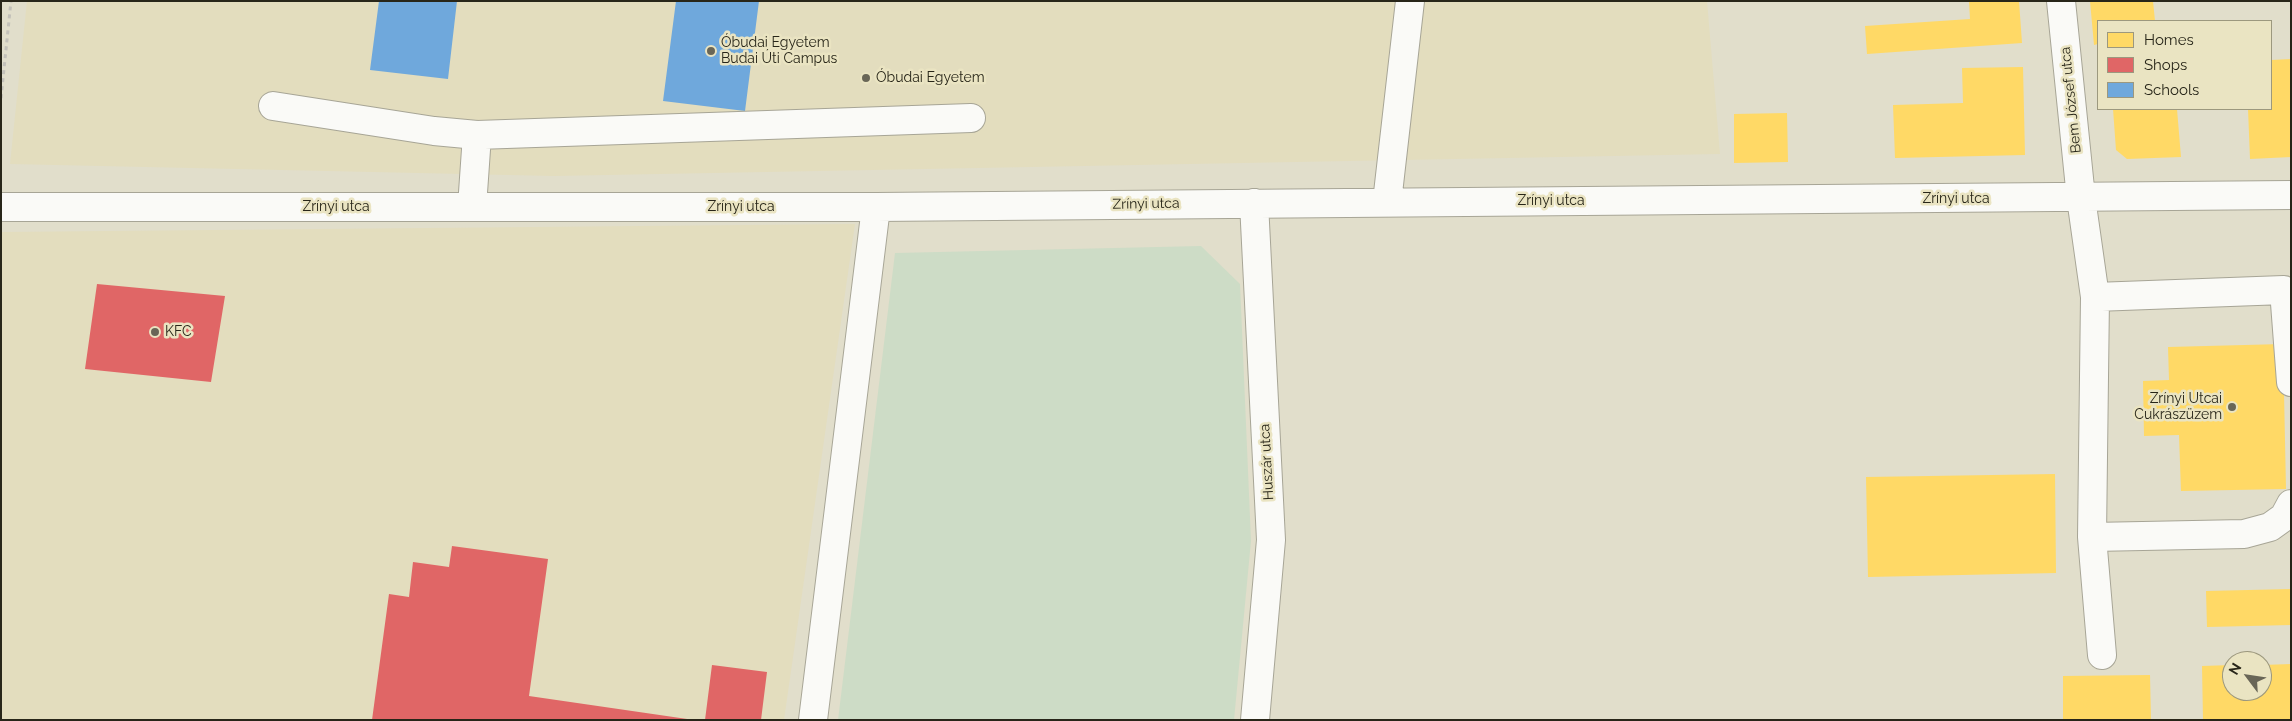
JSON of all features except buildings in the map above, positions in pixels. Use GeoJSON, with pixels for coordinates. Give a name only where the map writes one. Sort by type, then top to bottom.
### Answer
{"type":"FeatureCollection","features":[{"type":"Feature","properties":{"kind":"street"},"geometry":{"type":"LineString","coordinates":[[1387,202],[1410,1]]}},
{"type":"Feature","properties":{"kind":"street","name":"Bem József utca"},"geometry":{"type":"LineString","coordinates":[[2061,1],[2081,198],[2095,297],[2092,537],[2102,655]]}},
{"type":"Feature","properties":{"kind":"street"},"geometry":{"type":"LineString","coordinates":[[273,106],[434,131],[477,134],[971,118]]}},
{"type":"Feature","properties":{"kind":"street"},"geometry":{"type":"LineString","coordinates":[[472,207],[477,134]]}},
{"type":"Feature","properties":{"kind":"street","name":"Zrínyi utca"},"geometry":{"type":"LineString","coordinates":[[1,207],[876,207],[2291,195]]}},
{"type":"Feature","properties":{"kind":"street","name":"Huszár utca"},"geometry":{"type":"LineString","coordinates":[[1254,203],[1271,540],[1255,720]]}},
{"type":"Feature","properties":{"kind":"street"},"geometry":{"type":"LineString","coordinates":[[813,720],[876,207]]}},
{"type":"Feature","properties":{"kind":"street"},"geometry":{"type":"LineString","coordinates":[[2095,297],[2284,290],[2291,382]]}},
{"type":"Feature","properties":{"kind":"street"},"geometry":{"type":"LineString","coordinates":[[2092,537],[2244,534],[2270,527],[2284,517],[2291,504]]}},
{"type":"Feature","properties":{"kind":"path"},"geometry":{"type":"LineString","coordinates":[[1,98],[12,1]]}},
{"type":"Feature","properties":{"kind":"shaded area","name":"Óbudai Egyetem"},"geometry":{"type":"Polygon","coordinates":[[[27,1],[1707,1],[1720,154],[554,176],[10,164],[27,1]]]}},
{"type":"Feature","properties":{"kind":"shaded area"},"geometry":{"type":"Polygon","coordinates":[[[855,224],[784,720],[1,720],[1,232],[855,224]]]}},
{"type":"Feature","properties":{"kind":"green space"},"geometry":{"type":"Polygon","coordinates":[[[1201,246],[1240,284],[1251,541],[1234,720],[838,720],[895,253],[1201,246]]]}},
{"type":"Feature","properties":{"kind":"place","name":"Óbudai Egyetem Budai Úti Campus"},"geometry":{"type":"Point","coordinates":[711,51]}},
{"type":"Feature","properties":{"kind":"place","name":"Óbudai Egyetem"},"geometry":{"type":"Point","coordinates":[866,78]}},
{"type":"Feature","properties":{"kind":"place","name":"KFC"},"geometry":{"type":"Point","coordinates":[155,332]}},
{"type":"Feature","properties":{"kind":"place","name":"Zrínyi Utcai Cukrászüzem"},"geometry":{"type":"Point","coordinates":[2232,407]}}]}
